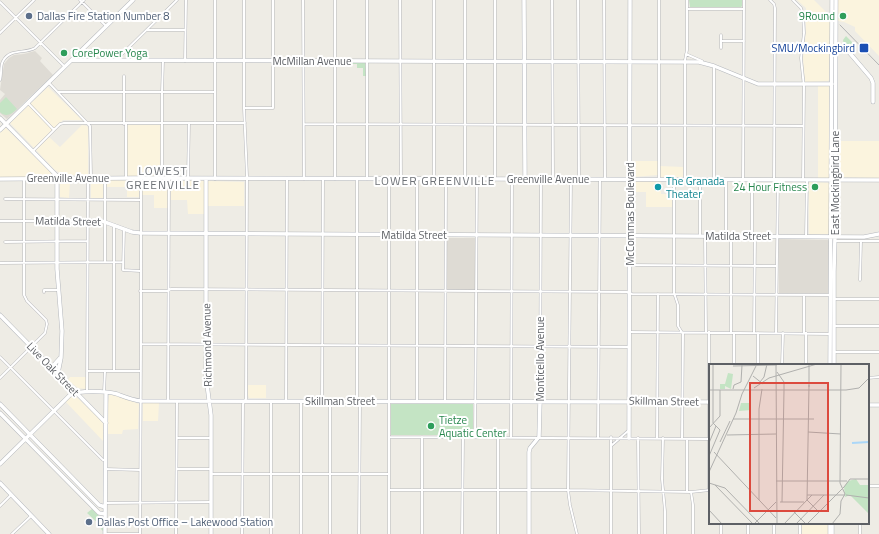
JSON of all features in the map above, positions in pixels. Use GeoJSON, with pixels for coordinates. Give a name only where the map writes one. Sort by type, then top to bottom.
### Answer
{"type":"FeatureCollection","features":[{"type":"Feature","properties":{"kind":"street"},"geometry":{"type":"LineString","coordinates":[[0,33],[34,0]]}},
{"type":"Feature","properties":{"kind":"street"},"geometry":{"type":"LineString","coordinates":[[0,130],[133,0]]}},
{"type":"Feature","properties":{"kind":"street"},"geometry":{"type":"LineString","coordinates":[[115,61],[177,0]]}},
{"type":"Feature","properties":{"kind":"street"},"geometry":{"type":"LineString","coordinates":[[185,61],[186,0]]}},
{"type":"Feature","properties":{"kind":"street"},"geometry":{"type":"LineString","coordinates":[[215,0],[215,179]]}},
{"type":"Feature","properties":{"kind":"street"},"geometry":{"type":"LineString","coordinates":[[242,534],[243,404],[246,399],[247,290],[244,0]]}},
{"type":"Feature","properties":{"kind":"street"},"geometry":{"type":"LineString","coordinates":[[244,108],[273,108],[273,0]]}},
{"type":"Feature","properties":{"kind":"street"},"geometry":{"type":"LineString","coordinates":[[303,0],[304,179]]}},
{"type":"Feature","properties":{"kind":"street"},"geometry":{"type":"LineString","coordinates":[[334,0],[335,179]]}},
{"type":"Feature","properties":{"kind":"street"},"geometry":{"type":"LineString","coordinates":[[367,0],[367,179]]}},
{"type":"Feature","properties":{"kind":"street"},"geometry":{"type":"LineString","coordinates":[[400,0],[401,179]]}},
{"type":"Feature","properties":{"kind":"street"},"geometry":{"type":"LineString","coordinates":[[434,0],[434,179]]}},
{"type":"Feature","properties":{"kind":"street"},"geometry":{"type":"LineString","coordinates":[[465,0],[466,179]]}},
{"type":"Feature","properties":{"kind":"street"},"geometry":{"type":"LineString","coordinates":[[495,0],[495,179]]}},
{"type":"Feature","properties":{"kind":"street"},"geometry":{"type":"LineString","coordinates":[[524,0],[525,179]]}},
{"type":"Feature","properties":{"kind":"street"},"geometry":{"type":"LineString","coordinates":[[552,0],[553,179]]}},
{"type":"Feature","properties":{"kind":"street"},"geometry":{"type":"LineString","coordinates":[[578,0],[579,179]]}},
{"type":"Feature","properties":{"kind":"street"},"geometry":{"type":"LineString","coordinates":[[604,0],[605,179]]}},
{"type":"Feature","properties":{"kind":"street","name":"McCommas Boulevard"},"geometry":{"type":"LineString","coordinates":[[629,438],[631,125],[630,0]]}},
{"type":"Feature","properties":{"kind":"street"},"geometry":{"type":"LineString","coordinates":[[658,0],[659,179]]}},
{"type":"Feature","properties":{"kind":"street"},"geometry":{"type":"LineString","coordinates":[[685,180],[685,62],[687,0]]}},
{"type":"Feature","properties":{"kind":"street"},"geometry":{"type":"LineString","coordinates":[[743,180],[744,0]]}},
{"type":"Feature","properties":{"kind":"street"},"geometry":{"type":"LineString","coordinates":[[770,0],[774,4],[775,8],[774,84],[778,236],[776,333]]}},
{"type":"Feature","properties":{"kind":"street"},"geometry":{"type":"LineString","coordinates":[[793,0],[803,12],[804,33],[801,58],[803,84],[806,236]]}},
{"type":"Feature","properties":{"kind":"street"},"geometry":{"type":"LineString","coordinates":[[0,80],[2,64],[5,58],[14,52],[32,50],[82,1],[106,26]]}},
{"type":"Feature","properties":{"kind":"street"},"geometry":{"type":"LineString","coordinates":[[0,2],[64,67]]}},
{"type":"Feature","properties":{"kind":"street","name":"East Mockingbird Lane"},"geometry":{"type":"LineString","coordinates":[[834,2],[833,236],[831,295],[832,352],[834,364]]}},
{"type":"Feature","properties":{"kind":"street"},"geometry":{"type":"LineString","coordinates":[[687,9],[744,9]]}},
{"type":"Feature","properties":{"kind":"street"},"geometry":{"type":"LineString","coordinates":[[147,30],[185,30]]}},
{"type":"Feature","properties":{"kind":"street"},"geometry":{"type":"LineString","coordinates":[[721,35],[721,48]]}},
{"type":"Feature","properties":{"kind":"street"},"geometry":{"type":"LineString","coordinates":[[721,41],[744,41]]}},
{"type":"Feature","properties":{"kind":"street"},"geometry":{"type":"LineString","coordinates":[[833,48],[842,48],[848,51],[870,75],[872,80],[873,102]]}},
{"type":"Feature","properties":{"kind":"street","name":"East Mockingbird Lane"},"geometry":{"type":"LineString","coordinates":[[833,48],[835,54],[833,63]]}},
{"type":"Feature","properties":{"kind":"street"},"geometry":{"type":"LineString","coordinates":[[835,54],[842,48]]}},
{"type":"Feature","properties":{"kind":"street"},"geometry":{"type":"LineString","coordinates":[[686,54],[705,63]]}},
{"type":"Feature","properties":{"kind":"street","name":"McMillan Avenue"},"geometry":{"type":"LineString","coordinates":[[72,60],[685,62],[705,63],[758,84],[833,84]]}},
{"type":"Feature","properties":{"kind":"street"},"geometry":{"type":"LineString","coordinates":[[162,178],[161,124],[163,61]]}},
{"type":"Feature","properties":{"kind":"street"},"geometry":{"type":"LineString","coordinates":[[714,66],[714,180]]}},
{"type":"Feature","properties":{"kind":"street"},"geometry":{"type":"LineString","coordinates":[[124,76],[123,92],[126,178]]}},
{"type":"Feature","properties":{"kind":"street"},"geometry":{"type":"LineString","coordinates":[[49,83],[90,124],[91,176],[88,180],[87,392],[84,400]]}},
{"type":"Feature","properties":{"kind":"street"},"geometry":{"type":"LineString","coordinates":[[873,89],[879,89]]}},
{"type":"Feature","properties":{"kind":"street"},"geometry":{"type":"LineString","coordinates":[[58,92],[215,92]]}},
{"type":"Feature","properties":{"kind":"street"},"geometry":{"type":"LineString","coordinates":[[28,103],[54,130]]}},
{"type":"Feature","properties":{"kind":"street"},"geometry":{"type":"LineString","coordinates":[[0,118],[57,176],[57,262],[59,308],[62,328],[62,355],[58,373]]}},
{"type":"Feature","properties":{"kind":"street"},"geometry":{"type":"LineString","coordinates":[[33,151],[64,122],[125,124],[245,123]]}},
{"type":"Feature","properties":{"kind":"street"},"geometry":{"type":"LineString","coordinates":[[188,178],[189,124]]}},
{"type":"Feature","properties":{"kind":"street"},"geometry":{"type":"LineString","coordinates":[[304,124],[803,126]]}},
{"type":"Feature","properties":{"kind":"street"},"geometry":{"type":"LineString","coordinates":[[105,178],[105,262]]}},
{"type":"Feature","properties":{"kind":"street"},"geometry":{"type":"LineString","coordinates":[[104,371],[106,415],[105,534],[140,534],[140,178]]}},
{"type":"Feature","properties":{"kind":"street"},"geometry":{"type":"LineString","coordinates":[[168,401],[169,178]]}},
{"type":"Feature","properties":{"kind":"street"},"geometry":{"type":"LineString","coordinates":[[286,401],[287,178]]}},
{"type":"Feature","properties":{"kind":"street","name":"Greenville Avenue"},"geometry":{"type":"LineString","coordinates":[[0,179],[287,178],[674,179],[805,181],[879,180]]}},
{"type":"Feature","properties":{"kind":"street"},"geometry":{"type":"LineString","coordinates":[[0,378],[46,333],[46,320],[24,298],[24,179]]}},
{"type":"Feature","properties":{"kind":"street","name":"Richmond Avenue"},"geometry":{"type":"LineString","coordinates":[[206,179],[206,382],[210,401],[211,534]]}},
{"type":"Feature","properties":{"kind":"street"},"geometry":{"type":"LineString","coordinates":[[322,401],[323,179]]}},
{"type":"Feature","properties":{"kind":"street"},"geometry":{"type":"LineString","coordinates":[[357,179],[359,534]]}},
{"type":"Feature","properties":{"kind":"street"},"geometry":{"type":"LineString","coordinates":[[389,534],[390,179]]}},
{"type":"Feature","properties":{"kind":"street"},"geometry":{"type":"LineString","coordinates":[[417,179],[417,401]]}},
{"type":"Feature","properties":{"kind":"street"},"geometry":{"type":"LineString","coordinates":[[445,400],[446,179]]}},
{"type":"Feature","properties":{"kind":"street"},"geometry":{"type":"LineString","coordinates":[[475,437],[477,179]]}},
{"type":"Feature","properties":{"kind":"street"},"geometry":{"type":"LineString","coordinates":[[511,437],[510,347],[512,179]]}},
{"type":"Feature","properties":{"kind":"street","name":"Monticello Avenue"},"geometry":{"type":"LineString","coordinates":[[529,534],[529,452],[530,448],[539,438],[541,179]]}},
{"type":"Feature","properties":{"kind":"street"},"geometry":{"type":"LineString","coordinates":[[571,179],[568,490],[570,505],[578,534]]}},
{"type":"Feature","properties":{"kind":"street"},"geometry":{"type":"LineString","coordinates":[[598,437],[600,179]]}},
{"type":"Feature","properties":{"kind":"street"},"geometry":{"type":"LineString","coordinates":[[674,179],[674,294],[678,305],[678,326],[682,332],[682,439]]}},
{"type":"Feature","properties":{"kind":"street"},"geometry":{"type":"LineString","coordinates":[[389,490],[691,492],[709,490],[709,402],[706,294],[700,180]]}},
{"type":"Feature","properties":{"kind":"street"},"geometry":{"type":"LineString","coordinates":[[726,180],[726,236]]}},
{"type":"Feature","properties":{"kind":"street"},"geometry":{"type":"LineString","coordinates":[[752,180],[754,333]]}},
{"type":"Feature","properties":{"kind":"street"},"geometry":{"type":"LineString","coordinates":[[5,199],[140,200]]}},
{"type":"Feature","properties":{"kind":"street","name":"Matilda Street"},"geometry":{"type":"LineString","coordinates":[[0,221],[88,220],[105,222],[132,232],[140,233],[206,234],[864,237],[879,234]]}},
{"type":"Feature","properties":{"kind":"street"},"geometry":{"type":"LineString","coordinates":[[114,225],[114,371]]}},
{"type":"Feature","properties":{"kind":"street"},"geometry":{"type":"LineString","coordinates":[[124,229],[123,270],[140,271]]}},
{"type":"Feature","properties":{"kind":"street"},"geometry":{"type":"LineString","coordinates":[[731,236],[731,295],[734,364]]}},
{"type":"Feature","properties":{"kind":"street","name":"East Mockingbird Lane"},"geometry":{"type":"LineString","coordinates":[[832,326],[835,241],[833,236]]}},
{"type":"Feature","properties":{"kind":"street"},"geometry":{"type":"LineString","coordinates":[[4,242],[88,241]]}},
{"type":"Feature","properties":{"kind":"street"},"geometry":{"type":"LineString","coordinates":[[835,241],[879,241]]}},
{"type":"Feature","properties":{"kind":"street"},"geometry":{"type":"LineString","coordinates":[[860,280],[861,241]]}},
{"type":"Feature","properties":{"kind":"street"},"geometry":{"type":"LineString","coordinates":[[0,263],[123,262]]}},
{"type":"Feature","properties":{"kind":"street"},"geometry":{"type":"LineString","coordinates":[[630,265],[777,266]]}},
{"type":"Feature","properties":{"kind":"street"},"geometry":{"type":"LineString","coordinates":[[140,290],[206,289],[445,292],[627,292],[658,294],[831,295],[834,299],[879,299]]}},
{"type":"Feature","properties":{"kind":"street"},"geometry":{"type":"LineString","coordinates":[[44,292],[45,290],[59,290]]}},
{"type":"Feature","properties":{"kind":"street"},"geometry":{"type":"LineString","coordinates":[[657,438],[658,294]]}},
{"type":"Feature","properties":{"kind":"street"},"geometry":{"type":"LineString","coordinates":[[804,295],[806,364]]}},
{"type":"Feature","properties":{"kind":"street","name":"Live Oak Street"},"geometry":{"type":"LineString","coordinates":[[0,315],[106,423]]}},
{"type":"Feature","properties":{"kind":"street"},"geometry":{"type":"LineString","coordinates":[[832,326],[879,326]]}},
{"type":"Feature","properties":{"kind":"street"},"geometry":{"type":"LineString","coordinates":[[630,332],[832,334]]}},
{"type":"Feature","properties":{"kind":"street"},"geometry":{"type":"LineString","coordinates":[[758,333],[758,364]]}},
{"type":"Feature","properties":{"kind":"street"},"geometry":{"type":"LineString","coordinates":[[782,333],[782,364]]}},
{"type":"Feature","properties":{"kind":"street"},"geometry":{"type":"LineString","coordinates":[[141,344],[630,347]]}},
{"type":"Feature","properties":{"kind":"street"},"geometry":{"type":"LineString","coordinates":[[832,352],[879,352]]}},
{"type":"Feature","properties":{"kind":"street","name":"East Mockingbird Lane"},"geometry":{"type":"LineString","coordinates":[[830,364],[832,352]]}},
{"type":"Feature","properties":{"kind":"street"},"geometry":{"type":"LineString","coordinates":[[52,368],[62,355]]}},
{"type":"Feature","properties":{"kind":"street"},"geometry":{"type":"LineString","coordinates":[[0,356],[103,460],[105,460]]}},
{"type":"Feature","properties":{"kind":"street"},"geometry":{"type":"LineString","coordinates":[[87,371],[141,371]]}},
{"type":"Feature","properties":{"kind":"street"},"geometry":{"type":"LineString","coordinates":[[0,464],[70,395],[76,392]]}},
{"type":"Feature","properties":{"kind":"street","name":"Skillman Street"},"geometry":{"type":"LineString","coordinates":[[76,392],[118,394],[133,400],[141,401],[511,400],[709,402]]}},
{"type":"Feature","properties":{"kind":"street"},"geometry":{"type":"LineString","coordinates":[[176,534],[177,401]]}},
{"type":"Feature","properties":{"kind":"street"},"geometry":{"type":"LineString","coordinates":[[271,401],[271,534]]}},
{"type":"Feature","properties":{"kind":"street"},"geometry":{"type":"LineString","coordinates":[[301,401],[301,534]]}},
{"type":"Feature","properties":{"kind":"street"},"geometry":{"type":"LineString","coordinates":[[330,401],[330,534]]}},
{"type":"Feature","properties":{"kind":"street"},"geometry":{"type":"LineString","coordinates":[[0,404],[99,505],[211,502]]}},
{"type":"Feature","properties":{"kind":"street"},"geometry":{"type":"LineString","coordinates":[[0,413],[99,513],[105,514]]}},
{"type":"Feature","properties":{"kind":"street"},"geometry":{"type":"LineString","coordinates":[[4,417],[8,413]]}},
{"type":"Feature","properties":{"kind":"street"},"geometry":{"type":"LineString","coordinates":[[99,416],[103,417],[106,415]]}},
{"type":"Feature","properties":{"kind":"street"},"geometry":{"type":"LineString","coordinates":[[611,448],[614,442],[626,434],[629,429]]}},
{"type":"Feature","properties":{"kind":"street"},"geometry":{"type":"LineString","coordinates":[[389,437],[611,437],[708,439]]}},
{"type":"Feature","properties":{"kind":"street"},"geometry":{"type":"LineString","coordinates":[[422,437],[422,534]]}},
{"type":"Feature","properties":{"kind":"street"},"geometry":{"type":"LineString","coordinates":[[462,437],[462,534]]}},
{"type":"Feature","properties":{"kind":"street"},"geometry":{"type":"LineString","coordinates":[[498,437],[498,534]]}},
{"type":"Feature","properties":{"kind":"street"},"geometry":{"type":"LineString","coordinates":[[611,437],[611,534]]}},
{"type":"Feature","properties":{"kind":"street"},"geometry":{"type":"LineString","coordinates":[[177,438],[211,438]]}},
{"type":"Feature","properties":{"kind":"street"},"geometry":{"type":"LineString","coordinates":[[638,438],[639,534]]}},
{"type":"Feature","properties":{"kind":"street"},"geometry":{"type":"LineString","coordinates":[[663,438],[666,534]]}},
{"type":"Feature","properties":{"kind":"street"},"geometry":{"type":"LineString","coordinates":[[686,439],[687,492]]}},
{"type":"Feature","properties":{"kind":"street"},"geometry":{"type":"LineString","coordinates":[[105,469],[140,470]]}},
{"type":"Feature","properties":{"kind":"street"},"geometry":{"type":"LineString","coordinates":[[177,469],[211,469]]}},
{"type":"Feature","properties":{"kind":"street"},"geometry":{"type":"LineString","coordinates":[[64,477],[68,474]]}},
{"type":"Feature","properties":{"kind":"street"},"geometry":{"type":"LineString","coordinates":[[211,474],[389,474]]}},
{"type":"Feature","properties":{"kind":"street"},"geometry":{"type":"LineString","coordinates":[[0,484],[49,534]]}},
{"type":"Feature","properties":{"kind":"street"},"geometry":{"type":"LineString","coordinates":[[691,492],[693,505],[693,534]]}},
{"type":"Feature","properties":{"kind":"street"},"geometry":{"type":"LineString","coordinates":[[0,506],[11,495]]}},
{"type":"Feature","properties":{"kind":"street"},"geometry":{"type":"LineString","coordinates":[[12,534],[31,516]]}},
{"type":"Feature","properties":{"kind":"street"},"geometry":{"type":"LineString","coordinates":[[721,524],[722,534]]}},
{"type":"Feature","properties":{"kind":"shaded area"},"geometry":{"type":"Polygon","coordinates":[[[797,0],[814,0],[830,16],[828,81],[805,82],[803,58],[806,32],[806,8],[797,0]]]}},
{"type":"Feature","properties":{"kind":"shaded area"},"geometry":{"type":"Polygon","coordinates":[[[838,0],[879,0],[879,56],[855,31],[855,27],[838,21],[838,0]]]}},
{"type":"Feature","properties":{"kind":"shaded area"},"geometry":{"type":"Polygon","coordinates":[[[35,51],[42,58],[40,61],[53,75],[7,119],[0,113],[0,100],[5,94],[0,90],[4,64],[14,55],[35,51]]]}},
{"type":"Feature","properties":{"kind":"shaded area"},"geometry":{"type":"Polygon","coordinates":[[[818,86],[830,86],[830,180],[818,180],[818,86]]]}},
{"type":"Feature","properties":{"kind":"shaded area"},"geometry":{"type":"Polygon","coordinates":[[[48,87],[82,120],[63,120],[34,148],[10,123],[48,87]]]}},
{"type":"Feature","properties":{"kind":"shaded area"},"geometry":{"type":"Polygon","coordinates":[[[82,125],[87,126],[88,128],[88,175],[64,175],[55,170],[36,150],[49,137],[60,147],[82,125]]]}},
{"type":"Feature","properties":{"kind":"shaded area"},"geometry":{"type":"Polygon","coordinates":[[[127,125],[161,125],[160,176],[127,176],[127,125]]]}},
{"type":"Feature","properties":{"kind":"shaded area"},"geometry":{"type":"Polygon","coordinates":[[[6,128],[53,175],[49,177],[0,177],[0,133],[6,128]]]}},
{"type":"Feature","properties":{"kind":"shaded area"},"geometry":{"type":"Polygon","coordinates":[[[838,141],[879,141],[879,178],[837,177],[838,141]]]}},
{"type":"Feature","properties":{"kind":"shaded area"},"geometry":{"type":"Polygon","coordinates":[[[633,161],[658,161],[658,175],[633,177],[633,161]]]}},
{"type":"Feature","properties":{"kind":"shaded area"},"geometry":{"type":"Polygon","coordinates":[[[660,166],[683,167],[683,178],[660,177],[660,166]]]}},
{"type":"Feature","properties":{"kind":"shaded area"},"geometry":{"type":"Polygon","coordinates":[[[142,179],[168,180],[168,208],[154,208],[154,195],[141,195],[142,179]]]}},
{"type":"Feature","properties":{"kind":"shaded area"},"geometry":{"type":"Polygon","coordinates":[[[107,180],[139,181],[139,197],[127,197],[127,187],[107,187],[107,180]]]}},
{"type":"Feature","properties":{"kind":"shaded area"},"geometry":{"type":"Polygon","coordinates":[[[60,181],[70,181],[69,198],[60,197],[60,181]]]}},
{"type":"Feature","properties":{"kind":"shaded area"},"geometry":{"type":"Polygon","coordinates":[[[91,181],[103,181],[103,198],[91,198],[91,181]]]}},
{"type":"Feature","properties":{"kind":"shaded area"},"geometry":{"type":"Polygon","coordinates":[[[171,181],[204,181],[204,214],[188,214],[187,200],[171,200],[171,181]]]}},
{"type":"Feature","properties":{"kind":"shaded area"},"geometry":{"type":"Polygon","coordinates":[[[208,181],[244,182],[244,206],[208,206],[208,181]]]}},
{"type":"Feature","properties":{"kind":"shaded area"},"geometry":{"type":"Polygon","coordinates":[[[661,181],[661,194],[672,194],[672,207],[646,207],[646,192],[632,192],[632,182],[661,181]]]}},
{"type":"Feature","properties":{"kind":"shaded area"},"geometry":{"type":"Polygon","coordinates":[[[809,182],[830,183],[830,234],[809,234],[809,182]]]}},
{"type":"Feature","properties":{"kind":"shaded area"},"geometry":{"type":"Polygon","coordinates":[[[447,238],[475,238],[475,290],[446,290],[447,238]]]}},
{"type":"Feature","properties":{"kind":"shaded area"},"geometry":{"type":"Polygon","coordinates":[[[779,239],[829,241],[829,293],[779,293],[779,239]]]}},
{"type":"Feature","properties":{"kind":"shaded area"},"geometry":{"type":"Polygon","coordinates":[[[70,377],[86,377],[86,389],[78,388],[68,380],[70,377]]]}},
{"type":"Feature","properties":{"kind":"shaded area"},"geometry":{"type":"Polygon","coordinates":[[[248,385],[266,385],[266,398],[249,398],[248,385]]]}},
{"type":"Feature","properties":{"kind":"shaded area"},"geometry":{"type":"Polygon","coordinates":[[[109,395],[116,395],[139,404],[138,429],[123,430],[122,434],[108,434],[107,414],[109,395]]]}},
{"type":"Feature","properties":{"kind":"shaded area"},"geometry":{"type":"Polygon","coordinates":[[[71,396],[80,400],[103,422],[103,441],[65,401],[71,396]]]}},
{"type":"Feature","properties":{"kind":"shaded area"},"geometry":{"type":"Polygon","coordinates":[[[143,403],[159,403],[158,421],[143,421],[143,403]]]}},
{"type":"Feature","properties":{"kind":"shaded area"},"geometry":{"type":"Polygon","coordinates":[[[802,524],[828,524],[828,534],[802,534],[802,524]]]}},
{"type":"Feature","properties":{"kind":"green space"},"geometry":{"type":"Polygon","coordinates":[[[689,0],[742,0],[742,6],[690,7],[689,0]]]}},
{"type":"Feature","properties":{"kind":"green space"},"geometry":{"type":"Polygon","coordinates":[[[846,36],[852,42],[852,48],[844,45],[843,40],[846,36]]]}},
{"type":"Feature","properties":{"kind":"green space"},"geometry":{"type":"Polygon","coordinates":[[[352,62],[365,63],[366,76],[363,76],[363,68],[357,68],[357,64],[351,64],[352,62]]]}},
{"type":"Feature","properties":{"kind":"green space"},"geometry":{"type":"Polygon","coordinates":[[[6,97],[17,109],[11,114],[4,115],[0,112],[0,103],[6,97]]]}},
{"type":"Feature","properties":{"kind":"green space"},"geometry":{"type":"Polygon","coordinates":[[[391,404],[473,404],[473,435],[391,435],[391,404]]]}},
{"type":"Feature","properties":{"kind":"green space"},"geometry":{"type":"Polygon","coordinates":[[[92,509],[103,520],[103,531],[101,529],[102,527],[87,513],[92,509]]]}},
{"type":"Feature","properties":{"kind":"tram line"},"geometry":{"type":"LineString","coordinates":[[840,25],[879,65]]}},
{"type":"Feature","properties":{"kind":"place","name":"Dallas Fire Station Number 8"},"geometry":{"type":"Point","coordinates":[29,16]}},
{"type":"Feature","properties":{"kind":"place","name":"9Round"},"geometry":{"type":"Point","coordinates":[843,16]}},
{"type":"Feature","properties":{"kind":"place","name":"SMU/Mockingbird"},"geometry":{"type":"Point","coordinates":[864,48]}},
{"type":"Feature","properties":{"kind":"place","name":"CorePower Yoga"},"geometry":{"type":"Point","coordinates":[64,53]}},
{"type":"Feature","properties":{"kind":"place","name":"The Granada Theater"},"geometry":{"type":"Point","coordinates":[658,187]}},
{"type":"Feature","properties":{"kind":"place","name":"24 Hour Fitness"},"geometry":{"type":"Point","coordinates":[815,187]}},
{"type":"Feature","properties":{"kind":"place","name":"Tietze Aquatic Center"},"geometry":{"type":"Point","coordinates":[431,426]}},
{"type":"Feature","properties":{"kind":"place","name":"Dallas Post Office – Lakewood Station"},"geometry":{"type":"Point","coordinates":[89,522]}},
{"type":"Feature","properties":{"kind":"district","name":"LOWEST GREENVILLE"},"geometry":{"type":"Point","coordinates":[163,177]}},
{"type":"Feature","properties":{"kind":"district","name":"LOWER GREENVILLE"},"geometry":{"type":"Point","coordinates":[435,180]}}]}
